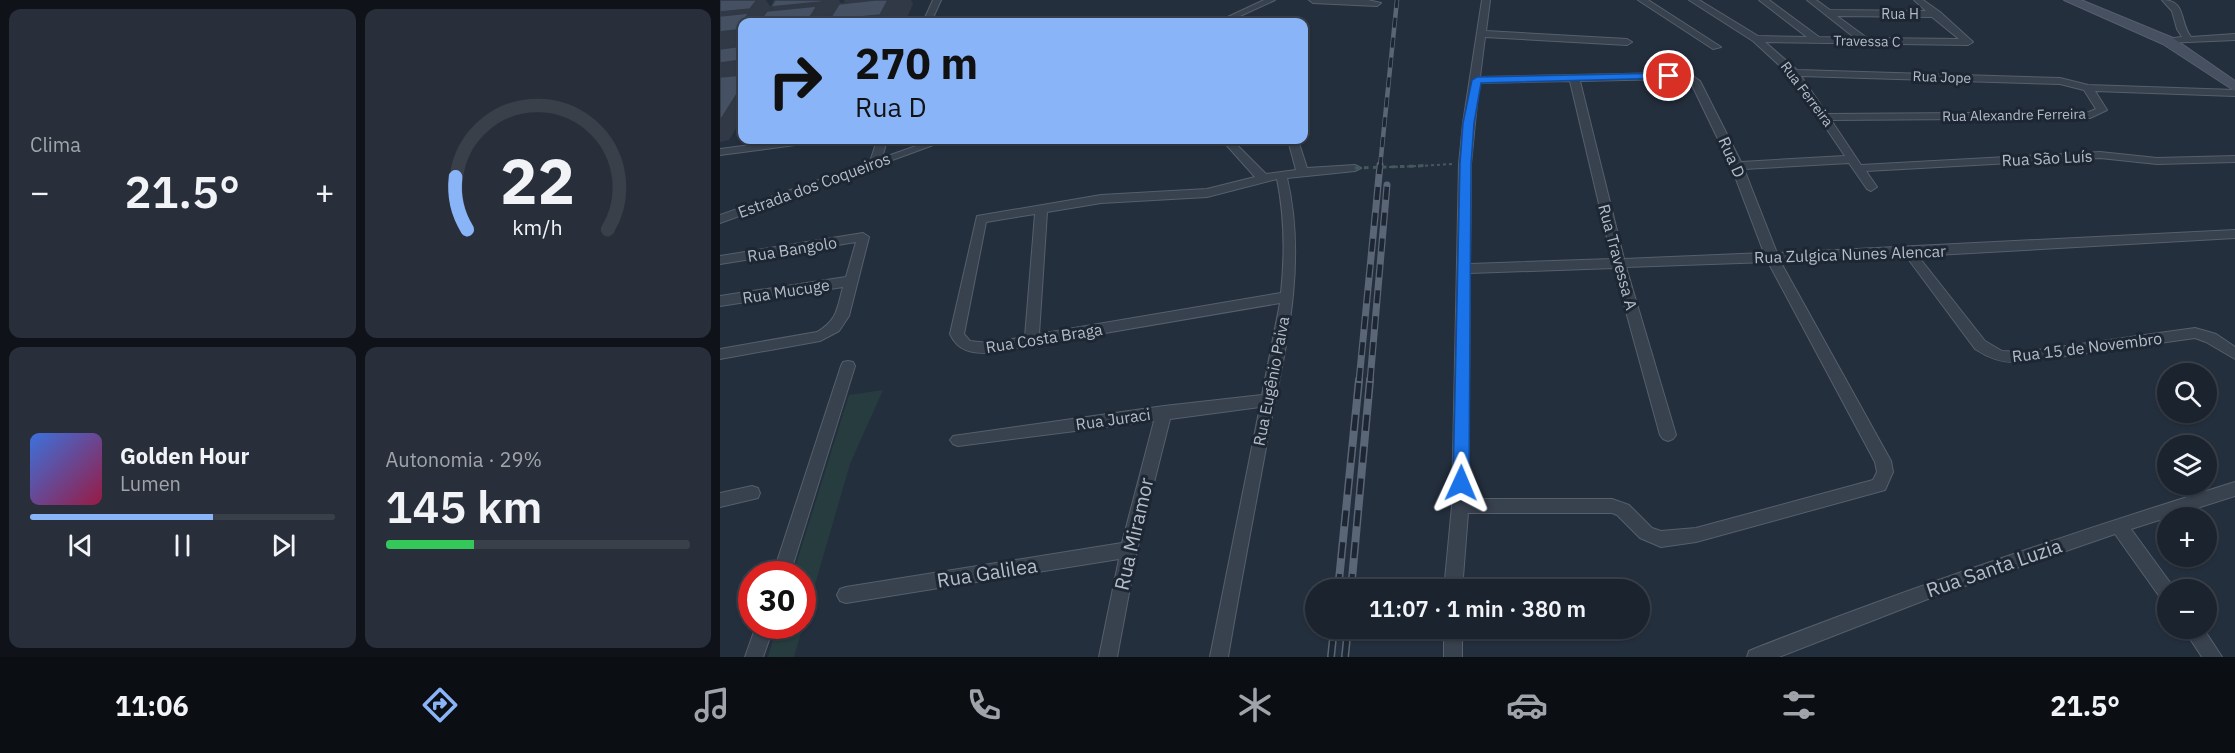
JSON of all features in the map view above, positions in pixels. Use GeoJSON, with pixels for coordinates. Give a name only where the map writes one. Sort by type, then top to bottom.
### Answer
{"type":"FeatureCollection","features":[{"type":"Feature","properties":{"kind":"street"},"geometry":{"type":"LineString","coordinates":[[929,18],[938,0]]}},
{"type":"Feature","properties":{"kind":"street"},"geometry":{"type":"LineString","coordinates":[[1230,18],[1271,0]]}},
{"type":"Feature","properties":{"kind":"street"},"geometry":{"type":"LineString","coordinates":[[1313,0],[1377,3]]}},
{"type":"Feature","properties":{"kind":"street"},"geometry":{"type":"LineString","coordinates":[[1454,579],[1460,506],[1465,164],[1468,123],[1477,80],[1486,0]]}},
{"type":"Feature","properties":{"kind":"street"},"geometry":{"type":"LineString","coordinates":[[1642,0],[1716,48]]}},
{"type":"Feature","properties":{"kind":"street","name":"Rua Ferreira"},"geometry":{"type":"LineString","coordinates":[[1693,0],[1756,39],[1794,73],[1871,188]]}},
{"type":"Feature","properties":{"kind":"street"},"geometry":{"type":"LineString","coordinates":[[1763,0],[1817,40]]}},
{"type":"Feature","properties":{"kind":"street"},"geometry":{"type":"LineString","coordinates":[[1811,0],[1865,41]]}},
{"type":"Feature","properties":{"kind":"street"},"geometry":{"type":"LineString","coordinates":[[1918,0],[1936,14]]}},
{"type":"Feature","properties":{"kind":"street"},"geometry":{"type":"LineString","coordinates":[[2070,0],[2168,42],[2235,87]]}},
{"type":"Feature","properties":{"kind":"street"},"geometry":{"type":"LineString","coordinates":[[2166,0],[2180,14],[2182,32],[2188,39]]}},
{"type":"Feature","properties":{"kind":"street","name":"Rua H"},"geometry":{"type":"LineString","coordinates":[[1828,13],[1936,14]]}},
{"type":"Feature","properties":{"kind":"street","name":"Travessa C"},"geometry":{"type":"LineString","coordinates":[[1756,39],[1967,43],[1963,36],[1936,14]]}},
{"type":"Feature","properties":{"kind":"street"},"geometry":{"type":"LineString","coordinates":[[1482,34],[1627,42]]}},
{"type":"Feature","properties":{"kind":"street"},"geometry":{"type":"LineString","coordinates":[[2168,42],[2235,37]]}},
{"type":"Feature","properties":{"kind":"street","name":"Rua Jope"},"geometry":{"type":"LineString","coordinates":[[1794,73],[2060,81],[2088,88]]}},
{"type":"Feature","properties":{"kind":"street","name":"Rua Travessa A"},"geometry":{"type":"LineString","coordinates":[[1574,78],[1618,264],[1668,435]]}},
{"type":"Feature","properties":{"kind":"street","name":"Rua D"},"geometry":{"type":"LineString","coordinates":[[1460,506],[1612,506],[1623,510],[1646,533],[1661,539],[1696,535],[1879,485],[1885,472],[1882,461],[1772,257],[1737,166],[1699,86],[1690,78],[1477,80]]}},
{"type":"Feature","properties":{"kind":"street","name":"Rua Alexandre Ferreira"},"geometry":{"type":"LineString","coordinates":[[2088,88],[2235,93]]}},
{"type":"Feature","properties":{"kind":"street","name":"Rua Alexandre Ferreira"},"geometry":{"type":"LineString","coordinates":[[1825,117],[2098,113],[2102,110],[2088,88]]}},
{"type":"Feature","properties":{"kind":"street"},"geometry":{"type":"LineString","coordinates":[[720,152],[780,144]]}},
{"type":"Feature","properties":{"kind":"street"},"geometry":{"type":"LineString","coordinates":[[875,163],[881,144]]}},
{"type":"Feature","properties":{"kind":"street","name":"Estrada dos Coqueiros"},"geometry":{"type":"LineString","coordinates":[[720,219],[930,144]]}},
{"type":"Feature","properties":{"kind":"street"},"geometry":{"type":"LineString","coordinates":[[1231,144],[1263,178],[1281,174],[1355,168]]}},
{"type":"Feature","properties":{"kind":"street"},"geometry":{"type":"LineString","coordinates":[[1294,144],[1302,172]]}},
{"type":"Feature","properties":{"kind":"street","name":"Rua São Luís"},"geometry":{"type":"LineString","coordinates":[[1737,166],[2100,155],[2167,161],[2235,159]]}},
{"type":"Feature","properties":{"kind":"street","name":"Rua Eugênio Paiva"},"geometry":{"type":"LineString","coordinates":[[1219,657],[1287,297],[1291,218],[1281,174]]}},
{"type":"Feature","properties":{"kind":"street","name":"Rua Costa Braga"},"geometry":{"type":"LineString","coordinates":[[1263,178],[1226,189],[1193,195],[1119,198],[1041,208],[981,219],[957,334],[959,341],[973,348],[988,348],[1287,297]]}},
{"type":"Feature","properties":{"kind":"street"},"geometry":{"type":"LineString","coordinates":[[1032,341],[1041,208]]}},
{"type":"Feature","properties":{"kind":"street","name":"Rua Zulgica Nunes Alencar"},"geometry":{"type":"LineString","coordinates":[[1464,269],[1909,252],[2235,234]]}},
{"type":"Feature","properties":{"kind":"street","name":"Rua Bangolo"},"geometry":{"type":"LineString","coordinates":[[720,260],[863,237],[851,281]]}},
{"type":"Feature","properties":{"kind":"street","name":"Rua 15 de Novembro"},"geometry":{"type":"LineString","coordinates":[[1909,252],[1980,345],[1995,356],[2008,359],[2195,333],[2211,338],[2235,354]]}},
{"type":"Feature","properties":{"kind":"street"},"geometry":{"type":"LineString","coordinates":[[720,354],[820,336],[834,328],[842,316],[851,281]]}},
{"type":"Feature","properties":{"kind":"street","name":"Rua Mucuge"},"geometry":{"type":"LineString","coordinates":[[720,301],[851,281]]}},
{"type":"Feature","properties":{"kind":"street"},"geometry":{"type":"LineString","coordinates":[[785,561],[848,366]]}},
{"type":"Feature","properties":{"kind":"street","name":"Rua Juraci"},"geometry":{"type":"LineString","coordinates":[[958,440],[1268,400]]}},
{"type":"Feature","properties":{"kind":"street","name":"Rua Miramor"},"geometry":{"type":"LineString","coordinates":[[1108,657],[1129,550],[1164,412]]}},
{"type":"Feature","properties":{"kind":"street","name":"Rua Santa Luzia"},"geometry":{"type":"LineString","coordinates":[[1765,655],[1835,624],[2118,525],[2235,489]]}},
{"type":"Feature","properties":{"kind":"street"},"geometry":{"type":"LineString","coordinates":[[720,500],[752,493]]}},
{"type":"Feature","properties":{"kind":"street"},"geometry":{"type":"LineString","coordinates":[[2118,525],[2157,579]]}},
{"type":"Feature","properties":{"kind":"street","name":"Rua Galilea"},"geometry":{"type":"LineString","coordinates":[[846,596],[1129,550]]}},
{"type":"Feature","properties":{"kind":"street"},"geometry":{"type":"LineString","coordinates":[[754,657],[760,639]]}},
{"type":"Feature","properties":{"kind":"street"},"geometry":{"type":"LineString","coordinates":[[1453,639],[1453,657]]}},
{"type":"Feature","properties":{"kind":"street"},"geometry":{"type":"LineString","coordinates":[[2200,639],[2213,657]]}},
{"type":"Feature","properties":{"kind":"path"},"geometry":{"type":"LineString","coordinates":[[1355,168],[1465,164]]}},
{"type":"Feature","properties":{"kind":"green space"},"geometry":{"type":"Polygon","coordinates":[[[883,390],[850,464],[816,581],[816,561],[797,561],[849,395],[883,390]]]}},
{"type":"Feature","properties":{"kind":"green space"},"geometry":{"type":"Polygon","coordinates":[[[773,639],[799,639],[794,657],[768,657],[773,639]]]}},
{"type":"Feature","properties":{"kind":"building"},"geometry":{"type":"Polygon","coordinates":[[[720,0],[757,0],[750,9],[720,12],[720,0]]]}},
{"type":"Feature","properties":{"kind":"building"},"geometry":{"type":"Polygon","coordinates":[[[775,0],[822,0],[821,2],[771,7],[775,0]]]}},
{"type":"Feature","properties":{"kind":"building"},"geometry":{"type":"Polygon","coordinates":[[[888,0],[880,15],[830,18],[839,4],[888,0]]]}},
{"type":"Feature","properties":{"kind":"building"},"geometry":{"type":"Polygon","coordinates":[[[817,6],[810,18],[762,18],[767,11],[817,6]]]}},
{"type":"Feature","properties":{"kind":"building"},"geometry":{"type":"Polygon","coordinates":[[[749,13],[745,18],[738,18],[736,30],[720,32],[720,16],[749,13]]]}},
{"type":"Feature","properties":{"kind":"building"},"geometry":{"type":"Polygon","coordinates":[[[738,47],[738,61],[720,63],[720,49],[738,47]]]}},
{"type":"Feature","properties":{"kind":"building"},"geometry":{"type":"Polygon","coordinates":[[[738,75],[738,92],[720,121],[720,77],[738,75]]]}},
{"type":"Feature","properties":{"kind":"railway"},"geometry":{"type":"LineString","coordinates":[[1380,167],[1397,0]]}},
{"type":"Feature","properties":{"kind":"railway"},"geometry":{"type":"LineString","coordinates":[[1359,381],[1380,165]]}},
{"type":"Feature","properties":{"kind":"railway"},"geometry":{"type":"LineString","coordinates":[[1370,381],[1387,185]]}},
{"type":"Feature","properties":{"kind":"railway"},"geometry":{"type":"LineString","coordinates":[[1339,579],[1359,380]]}},
{"type":"Feature","properties":{"kind":"railway"},"geometry":{"type":"LineString","coordinates":[[1352,579],[1370,380]]}},
{"type":"Feature","properties":{"kind":"railway"},"geometry":{"type":"LineString","coordinates":[[1331,657],[1333,639]]}},
{"type":"Feature","properties":{"kind":"railway"},"geometry":{"type":"LineString","coordinates":[[1345,657],[1347,639]]}},
{"type":"Feature","properties":{"kind":"route"},"geometry":{"type":"LineString","coordinates":[[1461,483],[1465,164],[1468,123],[1477,80],[1669,76]]}}]}
